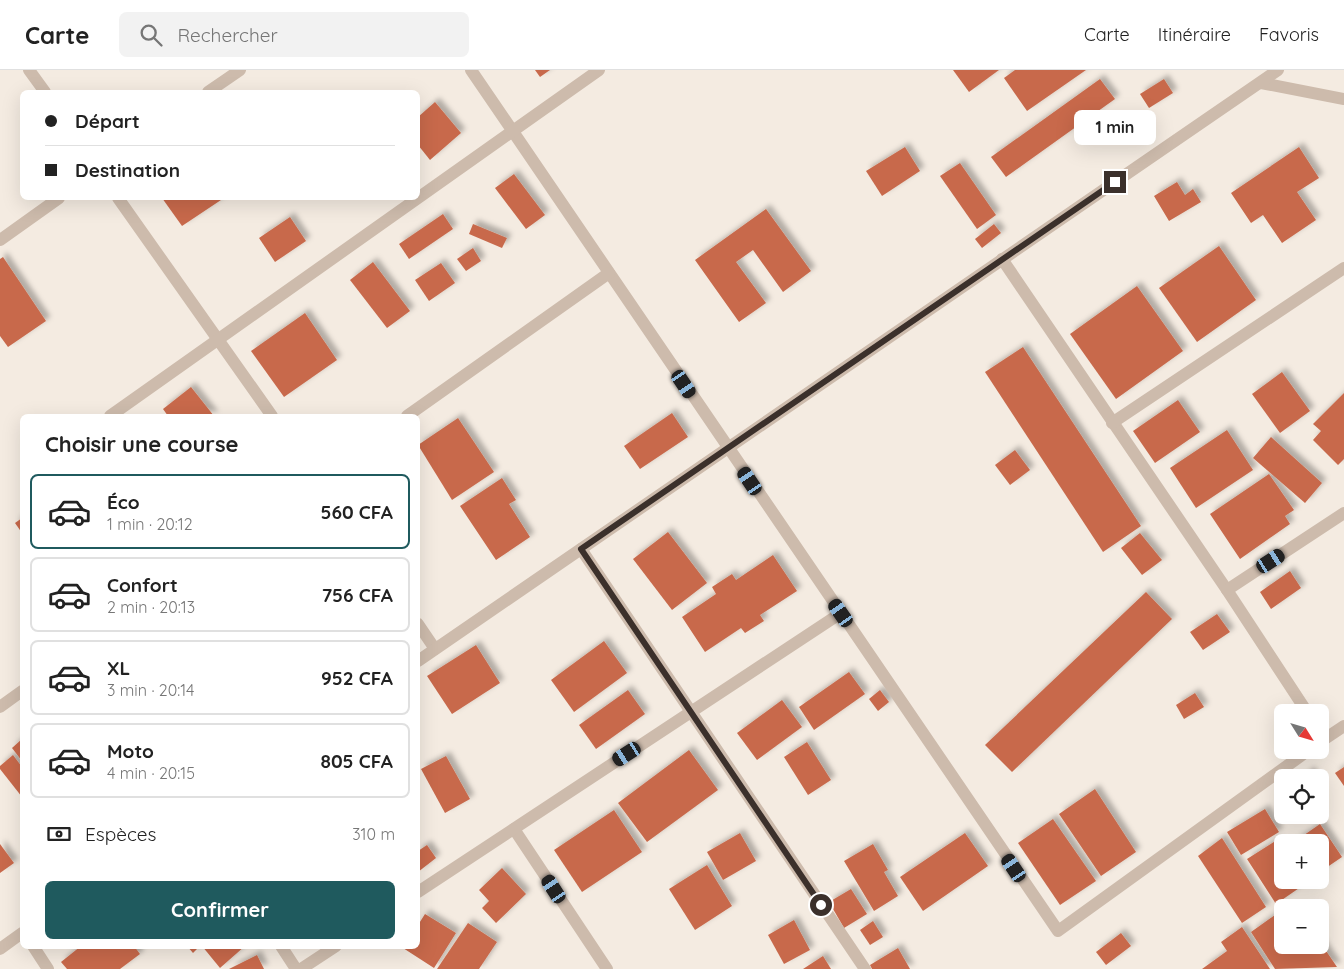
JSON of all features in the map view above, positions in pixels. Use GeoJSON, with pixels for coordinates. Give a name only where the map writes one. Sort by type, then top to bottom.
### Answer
{"type":"FeatureCollection","features":[{"type":"Feature","properties":{"kind":"street"},"geometry":{"type":"LineString","coordinates":[[29,70],[44,90]]}},
{"type":"Feature","properties":{"kind":"street"},"geometry":{"type":"LineString","coordinates":[[211,90],[240,70]]}},
{"type":"Feature","properties":{"kind":"street"},"geometry":{"type":"LineString","coordinates":[[471,70],[1058,931],[1297,759]]}},
{"type":"Feature","properties":{"kind":"street"},"geometry":{"type":"LineString","coordinates":[[420,197],[599,70]]}},
{"type":"Feature","properties":{"kind":"street"},"geometry":{"type":"LineString","coordinates":[[420,661],[1278,70]]}},
{"type":"Feature","properties":{"kind":"street"},"geometry":{"type":"LineString","coordinates":[[1261,83],[1344,100]]}},
{"type":"Feature","properties":{"kind":"street"},"geometry":{"type":"LineString","coordinates":[[0,240],[56,200]]}},
{"type":"Feature","properties":{"kind":"street"},"geometry":{"type":"LineString","coordinates":[[119,200],[271,414]]}},
{"type":"Feature","properties":{"kind":"street"},"geometry":{"type":"LineString","coordinates":[[113,414],[416,200]]}},
{"type":"Feature","properties":{"kind":"street"},"geometry":{"type":"LineString","coordinates":[[1002,259],[1227,590],[1302,704]]}},
{"type":"Feature","properties":{"kind":"street"},"geometry":{"type":"LineString","coordinates":[[1112,423],[1344,268]]}},
{"type":"Feature","properties":{"kind":"street"},"geometry":{"type":"LineString","coordinates":[[411,414],[609,272]]}},
{"type":"Feature","properties":{"kind":"street"},"geometry":{"type":"LineString","coordinates":[[1227,590],[1344,513]]}},
{"type":"Feature","properties":{"kind":"street"},"geometry":{"type":"LineString","coordinates":[[581,549],[865,969]]}},
{"type":"Feature","properties":{"kind":"street"},"geometry":{"type":"LineString","coordinates":[[420,891],[841,613]]}},
{"type":"Feature","properties":{"kind":"street"},"geometry":{"type":"LineString","coordinates":[[420,627],[436,649]]}},
{"type":"Feature","properties":{"kind":"street"},"geometry":{"type":"LineString","coordinates":[[0,707],[20,692]]}},
{"type":"Feature","properties":{"kind":"street"},"geometry":{"type":"LineString","coordinates":[[1329,734],[1344,726]]}},
{"type":"Feature","properties":{"kind":"street"},"geometry":{"type":"LineString","coordinates":[[514,828],[602,967]]}},
{"type":"Feature","properties":{"kind":"street"},"geometry":{"type":"LineString","coordinates":[[0,949],[20,934]]}},
{"type":"Feature","properties":{"kind":"street"},"geometry":{"type":"LineString","coordinates":[[35,949],[48,969]]}},
{"type":"Feature","properties":{"kind":"street"},"geometry":{"type":"LineString","coordinates":[[282,949],[296,969]]}},
{"type":"Feature","properties":{"kind":"street"},"geometry":{"type":"LineString","coordinates":[[301,969],[331,949]]}},
{"type":"Feature","properties":{"kind":"building"},"geometry":{"type":"Polygon","coordinates":[[[535,70],[550,70],[540,77],[535,70]]]}},
{"type":"Feature","properties":{"kind":"building"},"geometry":{"type":"Polygon","coordinates":[[[953,70],[999,70],[969,92],[953,70]]]}},
{"type":"Feature","properties":{"kind":"building"},"geometry":{"type":"Polygon","coordinates":[[[1015,70],[1086,70],[1027,111],[1004,78],[1015,70]]]}},
{"type":"Feature","properties":{"kind":"building"},"geometry":{"type":"Polygon","coordinates":[[[1100,79],[1115,99],[1006,177],[991,157],[1100,79]]]}},
{"type":"Feature","properties":{"kind":"building"},"geometry":{"type":"Polygon","coordinates":[[[1164,79],[1173,93],[1149,108],[1140,94],[1164,79]]]}},
{"type":"Feature","properties":{"kind":"building"},"geometry":{"type":"Polygon","coordinates":[[[435,102],[461,133],[430,160],[420,148],[420,115],[435,102]]]}},
{"type":"Feature","properties":{"kind":"building"},"geometry":{"type":"Polygon","coordinates":[[[905,147],[920,171],[882,196],[866,171],[905,147]]]}},
{"type":"Feature","properties":{"kind":"building"},"geometry":{"type":"Polygon","coordinates":[[[1299,147],[1319,178],[1297,192],[1316,220],[1282,243],[1263,215],[1251,223],[1231,193],[1299,147]]]}},
{"type":"Feature","properties":{"kind":"building"},"geometry":{"type":"Polygon","coordinates":[[[960,163],[996,215],[977,229],[940,176],[960,163]]]}},
{"type":"Feature","properties":{"kind":"building"},"geometry":{"type":"Polygon","coordinates":[[[514,174],[545,215],[526,229],[495,188],[514,174]]]}},
{"type":"Feature","properties":{"kind":"building"},"geometry":{"type":"Polygon","coordinates":[[[1177,182],[1185,195],[1193,189],[1201,202],[1169,221],[1154,196],[1177,182]]]}},
{"type":"Feature","properties":{"kind":"building"},"geometry":{"type":"Polygon","coordinates":[[[163,200],[221,200],[182,226],[163,200]]]}},
{"type":"Feature","properties":{"kind":"building"},"geometry":{"type":"Polygon","coordinates":[[[766,209],[811,271],[783,292],[753,250],[736,262],[766,303],[739,322],[695,260],[766,209]]]}},
{"type":"Feature","properties":{"kind":"building"},"geometry":{"type":"Polygon","coordinates":[[[443,214],[453,229],[409,259],[399,244],[443,214]]]}},
{"type":"Feature","properties":{"kind":"building"},"geometry":{"type":"Polygon","coordinates":[[[290,217],[306,241],[275,262],[259,238],[290,217]]]}},
{"type":"Feature","properties":{"kind":"building"},"geometry":{"type":"Polygon","coordinates":[[[473,224],[507,238],[502,248],[469,234],[473,224]]]}},
{"type":"Feature","properties":{"kind":"building"},"geometry":{"type":"Polygon","coordinates":[[[994,224],[1001,233],[982,248],[975,239],[994,224]]]}},
{"type":"Feature","properties":{"kind":"building"},"geometry":{"type":"Polygon","coordinates":[[[1219,246],[1256,300],[1197,342],[1159,288],[1219,246]]]}},
{"type":"Feature","properties":{"kind":"building"},"geometry":{"type":"Polygon","coordinates":[[[473,248],[481,261],[466,271],[457,259],[473,248]]]}},
{"type":"Feature","properties":{"kind":"building"},"geometry":{"type":"Polygon","coordinates":[[[3,257],[46,321],[8,347],[0,336],[0,259],[3,257]]]}},
{"type":"Feature","properties":{"kind":"building"},"geometry":{"type":"Polygon","coordinates":[[[373,262],[410,311],[387,328],[350,280],[373,262]]]}},
{"type":"Feature","properties":{"kind":"building"},"geometry":{"type":"Polygon","coordinates":[[[441,263],[455,283],[429,301],[415,280],[441,263]]]}},
{"type":"Feature","properties":{"kind":"building"},"geometry":{"type":"Polygon","coordinates":[[[1137,286],[1183,351],[1116,399],[1070,334],[1137,286]]]}},
{"type":"Feature","properties":{"kind":"building"},"geometry":{"type":"Polygon","coordinates":[[[305,313],[337,360],[284,397],[251,351],[305,313]]]}},
{"type":"Feature","properties":{"kind":"building"},"geometry":{"type":"Polygon","coordinates":[[[1023,347],[1141,526],[1103,552],[985,372],[1023,347]]]}},
{"type":"Feature","properties":{"kind":"building"},"geometry":{"type":"Polygon","coordinates":[[[1282,372],[1310,411],[1280,433],[1252,394],[1282,372]]]}},
{"type":"Feature","properties":{"kind":"building"},"geometry":{"type":"Polygon","coordinates":[[[191,387],[212,414],[167,414],[163,409],[191,387]]]}},
{"type":"Feature","properties":{"kind":"building"},"geometry":{"type":"Polygon","coordinates":[[[1344,393],[1344,459],[1338,465],[1313,440],[1321,431],[1313,424],[1344,393]]]}},
{"type":"Feature","properties":{"kind":"building"},"geometry":{"type":"Polygon","coordinates":[[[1178,400],[1200,432],[1155,463],[1133,431],[1178,400]]]}},
{"type":"Feature","properties":{"kind":"building"},"geometry":{"type":"Polygon","coordinates":[[[672,413],[688,437],[640,469],[624,446],[672,413]]]}},
{"type":"Feature","properties":{"kind":"building"},"geometry":{"type":"Polygon","coordinates":[[[458,418],[494,472],[452,500],[420,448],[420,444],[458,418]]]}},
{"type":"Feature","properties":{"kind":"building"},"geometry":{"type":"Polygon","coordinates":[[[1227,430],[1253,470],[1196,508],[1170,468],[1227,430]]]}},
{"type":"Feature","properties":{"kind":"building"},"geometry":{"type":"Polygon","coordinates":[[[1271,437],[1322,483],[1305,503],[1253,458],[1271,437]]]}},
{"type":"Feature","properties":{"kind":"building"},"geometry":{"type":"Polygon","coordinates":[[[1015,450],[1030,470],[1010,485],[995,465],[1015,450]]]}},
{"type":"Feature","properties":{"kind":"building"},"geometry":{"type":"Polygon","coordinates":[[[1269,474],[1294,510],[1285,516],[1290,524],[1240,559],[1210,514],[1269,474]]]}},
{"type":"Feature","properties":{"kind":"building"},"geometry":{"type":"Polygon","coordinates":[[[502,478],[516,500],[509,504],[530,537],[496,560],[460,506],[502,478]]]}},
{"type":"Feature","properties":{"kind":"building"},"geometry":{"type":"Polygon","coordinates":[[[20,519],[20,530],[15,523],[20,519]]]}},
{"type":"Feature","properties":{"kind":"building"},"geometry":{"type":"Polygon","coordinates":[[[668,532],[707,583],[672,610],[633,559],[668,532]]]}},
{"type":"Feature","properties":{"kind":"building"},"geometry":{"type":"Polygon","coordinates":[[[1140,533],[1162,560],[1142,575],[1121,548],[1140,533]]]}},
{"type":"Feature","properties":{"kind":"building"},"geometry":{"type":"Polygon","coordinates":[[[773,555],[797,591],[760,615],[764,621],[745,633],[741,628],[705,652],[682,617],[716,594],[712,587],[732,574],[736,580],[773,555]]]}},
{"type":"Feature","properties":{"kind":"building"},"geometry":{"type":"Polygon","coordinates":[[[1290,571],[1301,588],[1271,609],[1260,592],[1290,571]]]}},
{"type":"Feature","properties":{"kind":"building"},"geometry":{"type":"Polygon","coordinates":[[[1146,592],[1172,619],[1012,772],[985,745],[1146,592]]]}},
{"type":"Feature","properties":{"kind":"building"},"geometry":{"type":"Polygon","coordinates":[[[1217,614],[1230,632],[1203,650],[1190,632],[1217,614]]]}},
{"type":"Feature","properties":{"kind":"building"},"geometry":{"type":"Polygon","coordinates":[[[604,641],[627,673],[574,712],[551,680],[604,641]]]}},
{"type":"Feature","properties":{"kind":"building"},"geometry":{"type":"Polygon","coordinates":[[[476,645],[500,683],[452,714],[427,676],[476,645]]]}},
{"type":"Feature","properties":{"kind":"building"},"geometry":{"type":"Polygon","coordinates":[[[849,672],[865,694],[814,730],[799,707],[849,672]]]}},
{"type":"Feature","properties":{"kind":"building"},"geometry":{"type":"Polygon","coordinates":[[[628,690],[645,714],[596,749],[579,725],[628,690]]]}},
{"type":"Feature","properties":{"kind":"building"},"geometry":{"type":"Polygon","coordinates":[[[880,690],[889,702],[878,711],[869,699],[880,690]]]}},
{"type":"Feature","properties":{"kind":"building"},"geometry":{"type":"Polygon","coordinates":[[[1195,693],[1204,707],[1184,719],[1176,705],[1195,693]]]}},
{"type":"Feature","properties":{"kind":"building"},"geometry":{"type":"Polygon","coordinates":[[[782,700],[802,727],[757,760],[737,733],[782,700]]]}},
{"type":"Feature","properties":{"kind":"building"},"geometry":{"type":"Polygon","coordinates":[[[20,741],[20,758],[12,748],[20,741]]]}},
{"type":"Feature","properties":{"kind":"building"},"geometry":{"type":"Polygon","coordinates":[[[807,742],[831,780],[808,795],[784,757],[807,742]]]}},
{"type":"Feature","properties":{"kind":"building"},"geometry":{"type":"Polygon","coordinates":[[[689,750],[718,790],[647,842],[618,803],[689,750]]]}},
{"type":"Feature","properties":{"kind":"building"},"geometry":{"type":"Polygon","coordinates":[[[13,755],[20,764],[20,794],[0,769],[0,766],[13,755]]]}},
{"type":"Feature","properties":{"kind":"building"},"geometry":{"type":"Polygon","coordinates":[[[446,756],[470,799],[445,813],[421,769],[446,756]]]}},
{"type":"Feature","properties":{"kind":"building"},"geometry":{"type":"Polygon","coordinates":[[[1344,767],[1344,786],[1335,773],[1344,767]]]}},
{"type":"Feature","properties":{"kind":"building"},"geometry":{"type":"Polygon","coordinates":[[[1095,789],[1136,852],[1101,876],[1059,814],[1095,789]]]}},
{"type":"Feature","properties":{"kind":"building"},"geometry":{"type":"Polygon","coordinates":[[[1265,809],[1279,832],[1241,855],[1227,832],[1265,809]]]}},
{"type":"Feature","properties":{"kind":"building"},"geometry":{"type":"Polygon","coordinates":[[[614,810],[642,852],[582,892],[554,850],[614,810]]]}},
{"type":"Feature","properties":{"kind":"building"},"geometry":{"type":"Polygon","coordinates":[[[1053,819],[1096,881],[1060,905],[1018,843],[1053,819]]]}},
{"type":"Feature","properties":{"kind":"building"},"geometry":{"type":"Polygon","coordinates":[[[1320,824],[1327,834],[1306,834],[1320,824]]]}},
{"type":"Feature","properties":{"kind":"building"},"geometry":{"type":"Polygon","coordinates":[[[740,833],[756,861],[723,880],[707,852],[740,833]]]}},
{"type":"Feature","properties":{"kind":"building"},"geometry":{"type":"Polygon","coordinates":[[[965,833],[988,866],[923,911],[900,877],[965,833]]]}},
{"type":"Feature","properties":{"kind":"building"},"geometry":{"type":"Polygon","coordinates":[[[1222,838],[1266,907],[1242,923],[1198,856],[1222,838]]]}},
{"type":"Feature","properties":{"kind":"building"},"geometry":{"type":"Polygon","coordinates":[[[1329,838],[1342,857],[1329,866],[1329,838]]]}},
{"type":"Feature","properties":{"kind":"building"},"geometry":{"type":"Polygon","coordinates":[[[1274,842],[1274,889],[1298,889],[1283,899],[1274,899],[1274,901],[1247,859],[1274,842]]]}},
{"type":"Feature","properties":{"kind":"building"},"geometry":{"type":"Polygon","coordinates":[[[0,844],[14,863],[0,873],[0,844]]]}},
{"type":"Feature","properties":{"kind":"building"},"geometry":{"type":"Polygon","coordinates":[[[873,844],[888,870],[884,872],[898,896],[874,911],[844,861],[873,844]]]}},
{"type":"Feature","properties":{"kind":"building"},"geometry":{"type":"Polygon","coordinates":[[[427,845],[436,858],[420,870],[420,850],[427,845]]]}},
{"type":"Feature","properties":{"kind":"building"},"geometry":{"type":"Polygon","coordinates":[[[707,865],[732,906],[695,930],[669,889],[707,865]]]}},
{"type":"Feature","properties":{"kind":"building"},"geometry":{"type":"Polygon","coordinates":[[[502,868],[526,894],[496,923],[482,908],[489,901],[479,890],[502,868]]]}},
{"type":"Feature","properties":{"kind":"building"},"geometry":{"type":"Polygon","coordinates":[[[851,889],[867,914],[844,928],[829,902],[851,889]]]}},
{"type":"Feature","properties":{"kind":"building"},"geometry":{"type":"Polygon","coordinates":[[[425,914],[456,933],[434,968],[405,949],[420,949],[420,922],[425,914]]]}},
{"type":"Feature","properties":{"kind":"building"},"geometry":{"type":"Polygon","coordinates":[[[1274,916],[1274,954],[1328,954],[1337,967],[1275,969],[1251,932],[1274,916]]]}},
{"type":"Feature","properties":{"kind":"building"},"geometry":{"type":"Polygon","coordinates":[[[794,920],[810,950],[784,964],[768,935],[794,920]]]}},
{"type":"Feature","properties":{"kind":"building"},"geometry":{"type":"Polygon","coordinates":[[[873,921],[883,937],[870,945],[860,930],[873,921]]]}},
{"type":"Feature","properties":{"kind":"building"},"geometry":{"type":"Polygon","coordinates":[[[468,923],[497,942],[479,969],[437,969],[468,923]]]}},
{"type":"Feature","properties":{"kind":"building"},"geometry":{"type":"Polygon","coordinates":[[[1242,927],[1270,969],[1202,969],[1227,951],[1221,942],[1242,927]]]}},
{"type":"Feature","properties":{"kind":"building"},"geometry":{"type":"Polygon","coordinates":[[[1121,933],[1131,946],[1106,965],[1096,952],[1121,933]]]}},
{"type":"Feature","properties":{"kind":"building"},"geometry":{"type":"Polygon","coordinates":[[[898,948],[910,969],[872,969],[870,965],[898,948]]]}},
{"type":"Feature","properties":{"kind":"building"},"geometry":{"type":"Polygon","coordinates":[[[77,949],[136,949],[140,954],[120,969],[67,969],[61,962],[77,949]]]}},
{"type":"Feature","properties":{"kind":"building"},"geometry":{"type":"Polygon","coordinates":[[[204,949],[242,949],[220,968],[204,949]]]}},
{"type":"Feature","properties":{"kind":"building"},"geometry":{"type":"Polygon","coordinates":[[[257,955],[264,969],[229,969],[257,955]]]}},
{"type":"Feature","properties":{"kind":"building"},"geometry":{"type":"Polygon","coordinates":[[[823,956],[831,969],[803,969],[823,956]]]}},
{"type":"Feature","properties":{"kind":"route"},"geometry":{"type":"LineString","coordinates":[[821,905],[581,549],[1115,182]]}}]}
